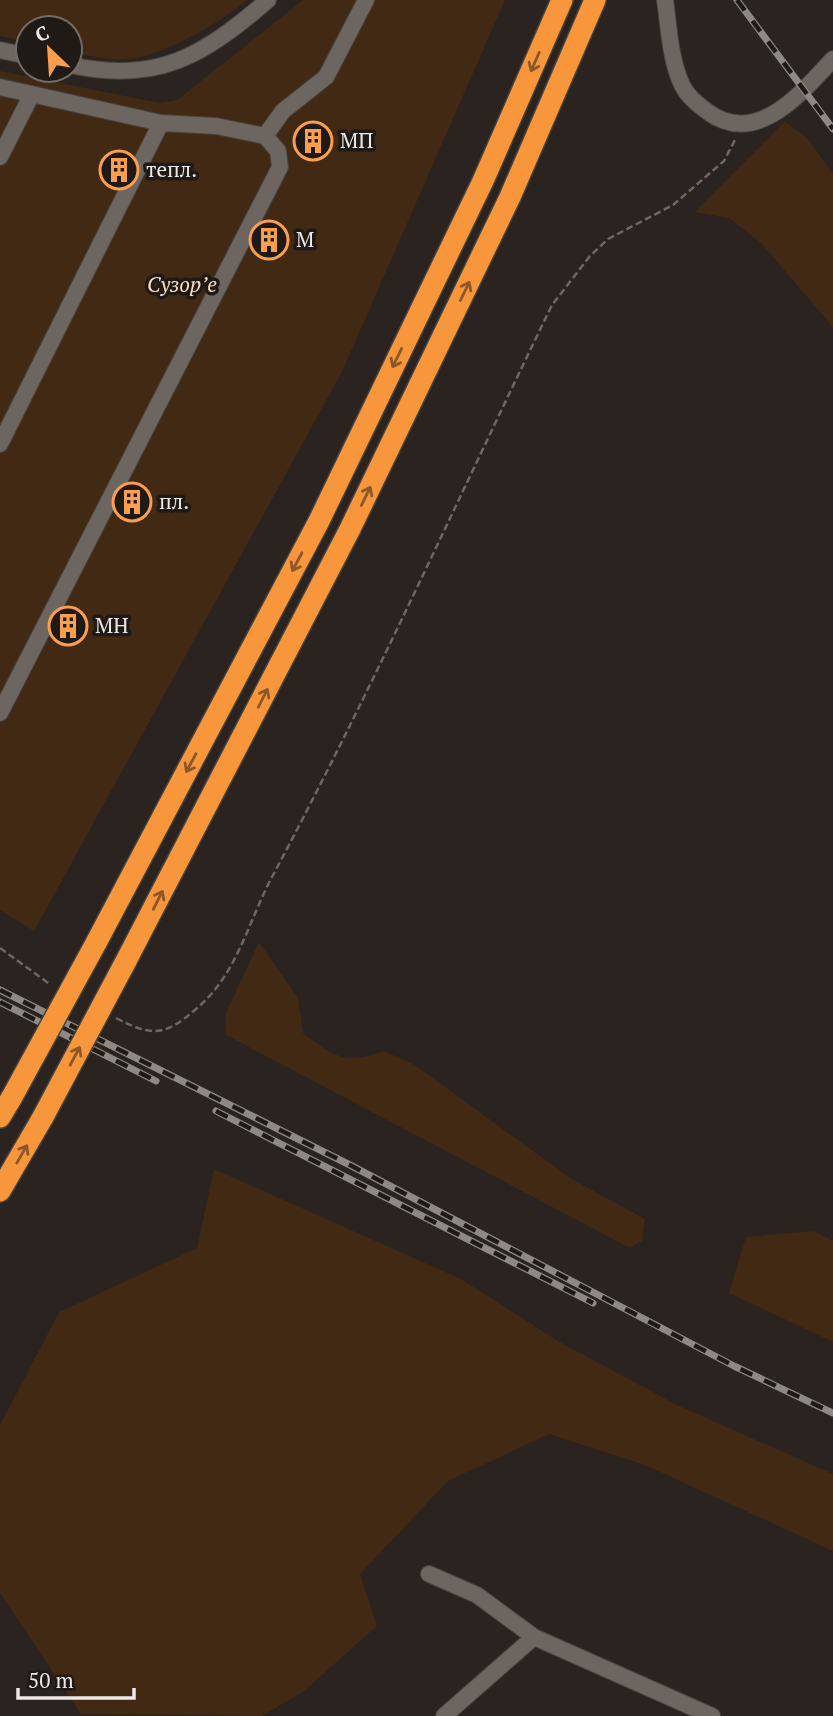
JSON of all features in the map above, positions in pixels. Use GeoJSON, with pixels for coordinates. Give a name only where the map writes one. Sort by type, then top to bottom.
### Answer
{"type":"FeatureCollection","features":[{"type":"Feature","properties":{"kind":"highway"},"geometry":{"type":"LineString","coordinates":[[0,1117],[96,943],[319,521],[483,181],[562,0]]}},
{"type":"Feature","properties":{"kind":"highway"},"geometry":{"type":"LineString","coordinates":[[0,1191],[43,1117],[126,961],[350,529],[510,197],[595,0]]}},
{"type":"Feature","properties":{"kind":"street"},"geometry":{"type":"LineString","coordinates":[[84,68],[134,72],[170,64],[200,52],[227,36],[268,0]]}},
{"type":"Feature","properties":{"kind":"street"},"geometry":{"type":"LineString","coordinates":[[265,136],[283,111],[326,77],[366,0]]}},
{"type":"Feature","properties":{"kind":"street"},"geometry":{"type":"LineString","coordinates":[[665,0],[673,56],[682,86],[696,104],[716,118],[741,123],[771,116],[786,106],[833,59]]}},
{"type":"Feature","properties":{"kind":"street"},"geometry":{"type":"LineString","coordinates":[[0,87],[161,123],[216,126],[265,136],[278,151],[280,167],[0,713]]}},
{"type":"Feature","properties":{"kind":"street"},"geometry":{"type":"LineString","coordinates":[[0,157],[32,94]]}},
{"type":"Feature","properties":{"kind":"street"},"geometry":{"type":"LineString","coordinates":[[0,443],[161,123]]}},
{"type":"Feature","properties":{"kind":"street"},"geometry":{"type":"LineString","coordinates":[[429,1574],[477,1595],[534,1637],[712,1716]]}},
{"type":"Feature","properties":{"kind":"street"},"geometry":{"type":"LineString","coordinates":[[444,1716],[534,1637]]}},
{"type":"Feature","properties":{"kind":"path"},"geometry":{"type":"LineString","coordinates":[[113,1017],[135,1028],[156,1033],[172,1026],[197,1009],[237,959],[268,883],[324,780],[552,305],[590,256],[608,239],[673,205],[724,161],[734,145],[741,123]]}},
{"type":"Feature","properties":{"kind":"path"},"geometry":{"type":"LineString","coordinates":[[0,948],[57,988]]}},
{"type":"Feature","properties":{"kind":"green space"},"geometry":{"type":"Polygon","coordinates":[[[0,0],[247,0],[197,34],[141,57],[105,59],[84,55],[84,14],[14,14],[14,39],[0,36],[0,0]]]}},
{"type":"Feature","properties":{"kind":"green space","name":"Сузорʼе"},"geometry":{"type":"Polygon","coordinates":[[[303,0],[505,0],[342,372],[34,931],[0,910],[0,71],[14,74],[14,84],[65,84],[160,103],[177,100],[303,0]]]}},
{"type":"Feature","properties":{"kind":"green space"},"geometry":{"type":"Polygon","coordinates":[[[785,121],[808,139],[833,174],[833,327],[761,243],[729,218],[695,212],[785,121]]]}},
{"type":"Feature","properties":{"kind":"green space"},"geometry":{"type":"Polygon","coordinates":[[[259,942],[298,998],[303,1033],[340,1056],[359,1057],[384,1051],[415,1065],[570,1178],[645,1219],[642,1241],[630,1248],[226,1035],[225,1015],[259,942]]]}},
{"type":"Feature","properties":{"kind":"green space"},"geometry":{"type":"Polygon","coordinates":[[[214,1169],[461,1279],[558,1341],[675,1404],[833,1474],[833,1551],[645,1465],[549,1434],[448,1481],[360,1574],[377,1626],[304,1691],[262,1716],[81,1714],[0,1593],[0,1425],[59,1312],[197,1248],[214,1169]]]}},
{"type":"Feature","properties":{"kind":"green space"},"geometry":{"type":"Polygon","coordinates":[[[814,1231],[833,1241],[833,1342],[729,1293],[746,1237],[814,1231]]]}},
{"type":"Feature","properties":{"kind":"railway"},"geometry":{"type":"LineString","coordinates":[[737,0],[833,129]]}},
{"type":"Feature","properties":{"kind":"railway"},"geometry":{"type":"LineString","coordinates":[[0,990],[350,1165],[734,1366],[833,1413]]}},
{"type":"Feature","properties":{"kind":"railway"},"geometry":{"type":"LineString","coordinates":[[0,1002],[156,1081]]}},
{"type":"Feature","properties":{"kind":"railway"},"geometry":{"type":"LineString","coordinates":[[216,1111],[593,1303]]}},
{"type":"Feature","properties":{"kind":"place","name":"МП"},"geometry":{"type":"Point","coordinates":[313,141]}},
{"type":"Feature","properties":{"kind":"place","name":"тепл."},"geometry":{"type":"Point","coordinates":[119,170]}},
{"type":"Feature","properties":{"kind":"place","name":"М"},"geometry":{"type":"Point","coordinates":[269,240]}},
{"type":"Feature","properties":{"kind":"place","name":"пл."},"geometry":{"type":"Point","coordinates":[132,502]}},
{"type":"Feature","properties":{"kind":"place","name":"МН"},"geometry":{"type":"Point","coordinates":[68,626]}}]}
